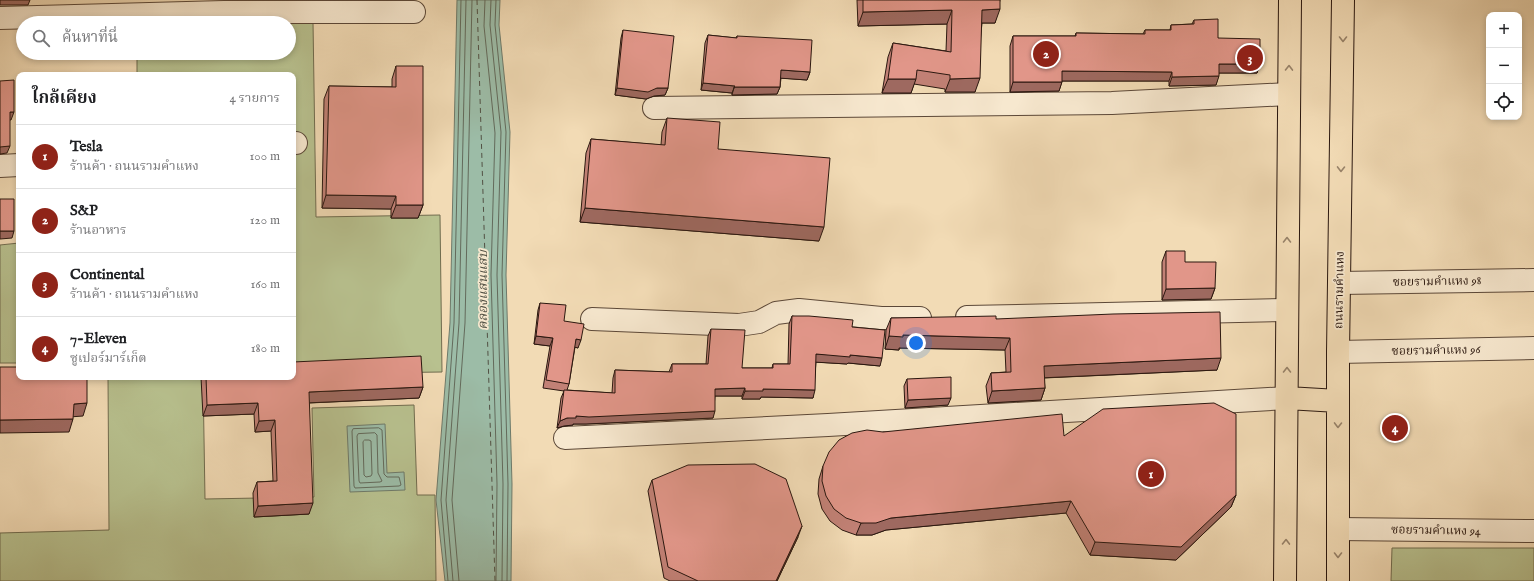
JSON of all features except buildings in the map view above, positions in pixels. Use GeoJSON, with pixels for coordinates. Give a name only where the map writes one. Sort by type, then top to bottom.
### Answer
{"type":"FeatureCollection","features":[{"type":"Feature","properties":{"kind":"main road"},"geometry":{"type":"LineString","coordinates":[[1285,581],[1290,0]]}},
{"type":"Feature","properties":{"kind":"main road","name":"ถนนรามคำแหง"},"geometry":{"type":"LineString","coordinates":[[1338,581],[1338,352],[1343,0]]}},
{"type":"Feature","properties":{"kind":"main road"},"geometry":{"type":"LineString","coordinates":[[1287,398],[1338,401]]}},
{"type":"Feature","properties":{"kind":"street"},"geometry":{"type":"LineString","coordinates":[[75,16],[224,12],[414,12]]}},
{"type":"Feature","properties":{"kind":"street"},"geometry":{"type":"LineString","coordinates":[[0,18],[16,18]]}},
{"type":"Feature","properties":{"kind":"street"},"geometry":{"type":"LineString","coordinates":[[654,108],[1112,104],[1288,94]]}},
{"type":"Feature","properties":{"kind":"street"},"geometry":{"type":"LineString","coordinates":[[0,166],[16,165]]}},
{"type":"Feature","properties":{"kind":"street","name":"ซอยรามคําแหง 98"},"geometry":{"type":"LineString","coordinates":[[1340,283],[1534,280]]}},
{"type":"Feature","properties":{"kind":"street"},"geometry":{"type":"LineString","coordinates":[[592,319],[739,325],[759,322],[776,313],[799,310],[881,318],[1287,310]]}},
{"type":"Feature","properties":{"kind":"street","name":"ซอยรามคําแหง 96"},"geometry":{"type":"LineString","coordinates":[[1338,352],[1534,348]]}},
{"type":"Feature","properties":{"kind":"street"},"geometry":{"type":"LineString","coordinates":[[565,438],[828,425],[1287,398]]}},
{"type":"Feature","properties":{"kind":"street","name":"ซอยรามคําแหง 94"},"geometry":{"type":"LineString","coordinates":[[1338,529],[1534,531]]}},
{"type":"Feature","properties":{"kind":"shaded area"},"geometry":{"type":"Polygon","coordinates":[[[313,22],[316,217],[440,215],[442,372],[296,374],[296,72],[137,72],[137,60],[296,60],[296,23],[313,22]]]}},
{"type":"Feature","properties":{"kind":"shaded area"},"geometry":{"type":"Polygon","coordinates":[[[16,243],[16,363],[0,363],[0,245],[16,243]]]}},
{"type":"Feature","properties":{"kind":"shaded area"},"geometry":{"type":"Polygon","coordinates":[[[108,380],[203,380],[205,499],[314,497],[312,408],[414,405],[417,495],[435,495],[436,581],[0,581],[0,533],[109,530],[108,380]]]}},
{"type":"Feature","properties":{"kind":"shaded area"},"geometry":{"type":"Polygon","coordinates":[[[1392,548],[1534,548],[1534,581],[1391,581],[1392,548]]]}},
{"type":"Feature","properties":{"kind":"water","name":"คลองแสนแสบ"},"geometry":{"type":"Polygon","coordinates":[[[457,0],[500,0],[499,25],[510,132],[506,275],[512,484],[511,581],[445,581],[436,500],[450,323],[457,0]]]}},
{"type":"Feature","properties":{"kind":"water"},"geometry":{"type":"Polygon","coordinates":[[[385,424],[387,473],[404,472],[405,490],[350,492],[347,426],[385,424]]]}},
{"type":"Feature","properties":{"kind":"ferry route"},"geometry":{"type":"LineString","coordinates":[[477,0],[495,581]]}},
{"type":"Feature","properties":{"kind":"place","name":"S&P"},"geometry":{"type":"Point","coordinates":[1046,54]}},
{"type":"Feature","properties":{"kind":"place","name":"Continental"},"geometry":{"type":"Point","coordinates":[1250,58]}},
{"type":"Feature","properties":{"kind":"place","name":"7-Eleven"},"geometry":{"type":"Point","coordinates":[1395,428]}},
{"type":"Feature","properties":{"kind":"place","name":"Tesla"},"geometry":{"type":"Point","coordinates":[1151,474]}}]}
